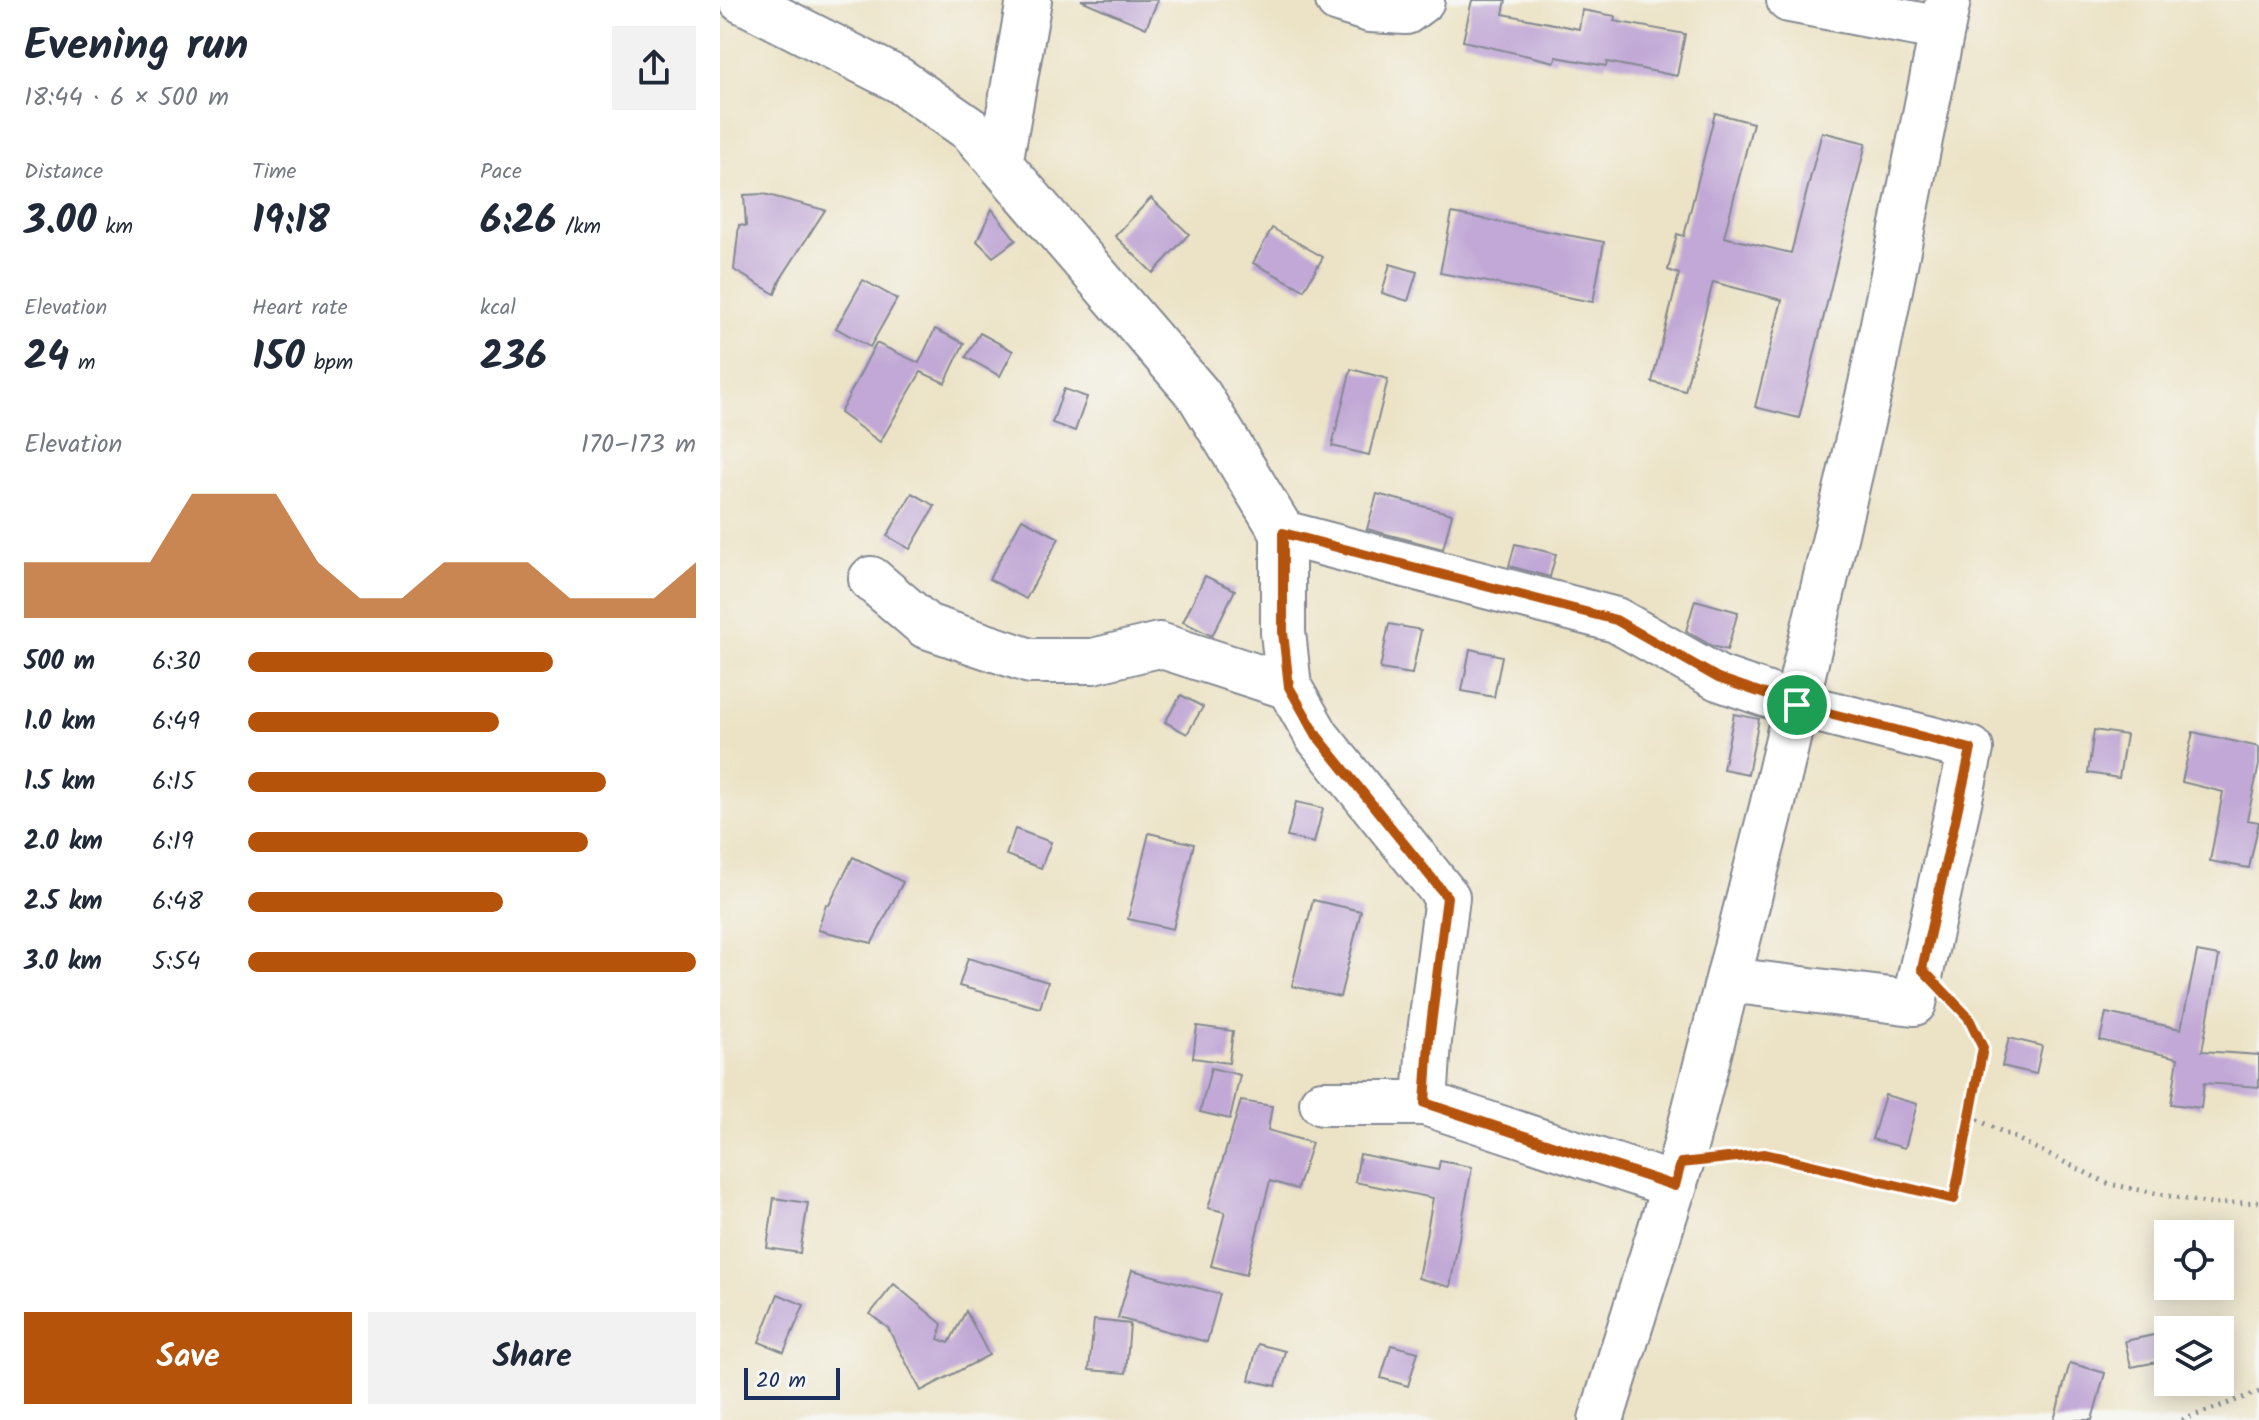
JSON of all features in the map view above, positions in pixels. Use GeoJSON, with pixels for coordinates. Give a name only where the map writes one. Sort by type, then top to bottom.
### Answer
{"type":"FeatureCollection","features":[{"type":"Feature","properties":{"kind":"street"},"geometry":{"type":"LineString","coordinates":[[741,0],[899,80],[971,130],[1199,395],[1283,533],[1283,632],[1289,687],[1317,736],[1447,897],[1429,1041],[1425,1103]]}},
{"type":"Feature","properties":{"kind":"street"},"geometry":{"type":"LineString","coordinates":[[1000,164],[1029,0]]}},
{"type":"Feature","properties":{"kind":"street"},"geometry":{"type":"LineString","coordinates":[[1338,0],[1370,10],[1406,12],[1422,0]]}},
{"type":"Feature","properties":{"kind":"street"},"geometry":{"type":"LineString","coordinates":[[1601,1420],[1678,1175],[1797,705],[1871,384],[1945,14],[1789,0]]}},
{"type":"Feature","properties":{"kind":"street"},"geometry":{"type":"LineString","coordinates":[[1283,533],[1616,620],[1718,678],[1797,705],[1971,749],[1914,1003],[1729,980]]}},
{"type":"Feature","properties":{"kind":"street"},"geometry":{"type":"LineString","coordinates":[[871,579],[926,626],[1030,661],[1093,661],[1159,645],[1289,687]]}},
{"type":"Feature","properties":{"kind":"street"},"geometry":{"type":"LineString","coordinates":[[1322,1103],[1425,1103],[1678,1175]]}},
{"type":"Feature","properties":{"kind":"path"},"geometry":{"type":"LineString","coordinates":[[1678,1175],[1765,1154],[1954,1199],[1983,1048],[1968,1017],[1922,969]]}},
{"type":"Feature","properties":{"kind":"path"},"geometry":{"type":"LineString","coordinates":[[1970,1116],[2109,1184],[2211,1204],[2259,1202]]}},
{"type":"Feature","properties":{"kind":"path"},"geometry":{"type":"LineString","coordinates":[[2182,1420],[2259,1392]]}},
{"type":"Feature","properties":{"kind":"building"},"geometry":{"type":"Polygon","coordinates":[[[1081,0],[1158,0],[1146,28],[1081,0]]]}},
{"type":"Feature","properties":{"kind":"building"},"geometry":{"type":"Polygon","coordinates":[[[1472,0],[1506,0],[1503,14],[1579,29],[1582,10],[1615,16],[1614,21],[1685,34],[1677,76],[1607,62],[1606,66],[1556,57],[1555,62],[1463,41],[1472,0]]]}},
{"type":"Feature","properties":{"kind":"building"},"geometry":{"type":"Polygon","coordinates":[[[1715,113],[1753,123],[1724,237],[1791,253],[1822,132],[1866,143],[1799,418],[1755,407],[1782,300],[1713,282],[1685,391],[1652,382],[1679,274],[1668,270],[1677,234],[1684,236],[1715,113]]]}},
{"type":"Feature","properties":{"kind":"building"},"geometry":{"type":"Polygon","coordinates":[[[764,194],[825,210],[780,280],[775,294],[734,270],[739,225],[746,226],[744,195],[764,194]]]}},
{"type":"Feature","properties":{"kind":"building"},"geometry":{"type":"Polygon","coordinates":[[[1151,198],[1189,234],[1153,273],[1115,236],[1151,198]]]}},
{"type":"Feature","properties":{"kind":"building"},"geometry":{"type":"Polygon","coordinates":[[[992,209],[1016,240],[993,257],[977,241],[992,209]]]}},
{"type":"Feature","properties":{"kind":"building"},"geometry":{"type":"Polygon","coordinates":[[[1452,213],[1604,242],[1593,302],[1440,273],[1452,213]]]}},
{"type":"Feature","properties":{"kind":"building"},"geometry":{"type":"Polygon","coordinates":[[[1272,228],[1323,257],[1304,290],[1253,263],[1272,228]]]}},
{"type":"Feature","properties":{"kind":"building"},"geometry":{"type":"Polygon","coordinates":[[[1390,264],[1417,272],[1408,301],[1382,293],[1390,264]]]}},
{"type":"Feature","properties":{"kind":"building"},"geometry":{"type":"Polygon","coordinates":[[[863,280],[897,299],[870,347],[836,328],[863,280]]]}},
{"type":"Feature","properties":{"kind":"building"},"geometry":{"type":"Polygon","coordinates":[[[935,329],[964,343],[945,383],[921,372],[880,442],[840,413],[876,343],[919,363],[935,329]]]}},
{"type":"Feature","properties":{"kind":"building"},"geometry":{"type":"Polygon","coordinates":[[[980,333],[1013,351],[1000,376],[966,357],[980,333]]]}},
{"type":"Feature","properties":{"kind":"building"},"geometry":{"type":"Polygon","coordinates":[[[1351,369],[1388,379],[1369,455],[1332,446],[1351,369]]]}},
{"type":"Feature","properties":{"kind":"building"},"geometry":{"type":"Polygon","coordinates":[[[1064,389],[1087,397],[1075,431],[1052,423],[1064,389]]]}},
{"type":"Feature","properties":{"kind":"building"},"geometry":{"type":"Polygon","coordinates":[[[912,493],[935,506],[910,549],[887,536],[912,493]]]}},
{"type":"Feature","properties":{"kind":"building"},"geometry":{"type":"Polygon","coordinates":[[[1377,494],[1452,514],[1443,549],[1367,529],[1377,494]]]}},
{"type":"Feature","properties":{"kind":"building"},"geometry":{"type":"Polygon","coordinates":[[[1022,519],[1059,538],[1026,599],[989,579],[1022,519]]]}},
{"type":"Feature","properties":{"kind":"building"},"geometry":{"type":"Polygon","coordinates":[[[1515,544],[1556,554],[1550,577],[1509,566],[1515,544]]]}},
{"type":"Feature","properties":{"kind":"building"},"geometry":{"type":"Polygon","coordinates":[[[1205,576],[1235,590],[1212,636],[1183,622],[1205,576]]]}},
{"type":"Feature","properties":{"kind":"building"},"geometry":{"type":"Polygon","coordinates":[[[1695,600],[1738,612],[1727,650],[1712,646],[1686,631],[1695,600]]]}},
{"type":"Feature","properties":{"kind":"building"},"geometry":{"type":"Polygon","coordinates":[[[1389,624],[1421,630],[1412,674],[1380,669],[1389,624]]]}},
{"type":"Feature","properties":{"kind":"building"},"geometry":{"type":"Polygon","coordinates":[[[1470,649],[1502,656],[1494,697],[1462,691],[1470,649]]]}},
{"type":"Feature","properties":{"kind":"building"},"geometry":{"type":"Polygon","coordinates":[[[1181,695],[1203,707],[1187,734],[1165,722],[1181,695]]]}},
{"type":"Feature","properties":{"kind":"building"},"geometry":{"type":"Polygon","coordinates":[[[1734,714],[1759,719],[1748,774],[1723,769],[1734,714]]]}},
{"type":"Feature","properties":{"kind":"building"},"geometry":{"type":"Polygon","coordinates":[[[2094,730],[2126,735],[2119,778],[2088,773],[2094,730]]]}},
{"type":"Feature","properties":{"kind":"building"},"geometry":{"type":"Polygon","coordinates":[[[2193,732],[2259,747],[2259,765],[2247,820],[2259,822],[2249,868],[2210,861],[2223,792],[2182,782],[2193,732]]]}},
{"type":"Feature","properties":{"kind":"building"},"geometry":{"type":"Polygon","coordinates":[[[1296,802],[1323,808],[1314,843],[1287,837],[1296,802]]]}},
{"type":"Feature","properties":{"kind":"building"},"geometry":{"type":"Polygon","coordinates":[[[1015,829],[1051,842],[1041,868],[1006,855],[1015,829]]]}},
{"type":"Feature","properties":{"kind":"building"},"geometry":{"type":"Polygon","coordinates":[[[1149,833],[1194,844],[1173,929],[1128,919],[1149,833]]]}},
{"type":"Feature","properties":{"kind":"building"},"geometry":{"type":"Polygon","coordinates":[[[853,857],[903,882],[872,943],[818,930],[826,904],[829,905],[853,857]]]}},
{"type":"Feature","properties":{"kind":"building"},"geometry":{"type":"Polygon","coordinates":[[[1313,900],[1361,911],[1340,997],[1292,986],[1313,900]]]}},
{"type":"Feature","properties":{"kind":"building"},"geometry":{"type":"Polygon","coordinates":[[[2197,952],[2219,956],[2202,1051],[2259,1055],[2259,1087],[2204,1083],[2201,1108],[2171,1104],[2178,1058],[2100,1040],[2106,1013],[2181,1029],[2197,952]]]}},
{"type":"Feature","properties":{"kind":"building"},"geometry":{"type":"Polygon","coordinates":[[[968,958],[1048,982],[1040,1008],[959,986],[968,958]]]}},
{"type":"Feature","properties":{"kind":"building"},"geometry":{"type":"Polygon","coordinates":[[[1197,1026],[1233,1031],[1229,1063],[1193,1058],[1197,1026]]]}},
{"type":"Feature","properties":{"kind":"building"},"geometry":{"type":"Polygon","coordinates":[[[2009,1038],[2042,1046],[2036,1074],[2002,1066],[2009,1038]]]}},
{"type":"Feature","properties":{"kind":"building"},"geometry":{"type":"Polygon","coordinates":[[[1211,1068],[1240,1075],[1230,1119],[1200,1112],[1211,1068]]]}},
{"type":"Feature","properties":{"kind":"building"},"geometry":{"type":"Polygon","coordinates":[[[1885,1095],[1917,1104],[1905,1148],[1872,1139],[1885,1095]]]}},
{"type":"Feature","properties":{"kind":"building"},"geometry":{"type":"Polygon","coordinates":[[[1241,1101],[1272,1106],[1268,1130],[1312,1143],[1297,1189],[1270,1181],[1246,1275],[1211,1266],[1225,1212],[1208,1208],[1241,1101]]]}},
{"type":"Feature","properties":{"kind":"building"},"geometry":{"type":"Polygon","coordinates":[[[1360,1154],[1438,1170],[1440,1161],[1472,1167],[1450,1287],[1418,1278],[1433,1198],[1355,1182],[1360,1154]]]}},
{"type":"Feature","properties":{"kind":"building"},"geometry":{"type":"Polygon","coordinates":[[[774,1198],[808,1203],[800,1253],[767,1248],[774,1198]]]}},
{"type":"Feature","properties":{"kind":"building"},"geometry":{"type":"Polygon","coordinates":[[[1132,1270],[1220,1294],[1207,1342],[1118,1318],[1132,1270]]]}},
{"type":"Feature","properties":{"kind":"building"},"geometry":{"type":"Polygon","coordinates":[[[894,1284],[942,1324],[938,1339],[949,1343],[966,1311],[989,1355],[921,1391],[888,1328],[870,1314],[894,1284]]]}},
{"type":"Feature","properties":{"kind":"building"},"geometry":{"type":"Polygon","coordinates":[[[778,1294],[804,1305],[784,1352],[759,1342],[778,1294]]]}},
{"type":"Feature","properties":{"kind":"building"},"geometry":{"type":"Polygon","coordinates":[[[1094,1320],[1130,1324],[1126,1373],[1089,1370],[1094,1320]]]}},
{"type":"Feature","properties":{"kind":"building"},"geometry":{"type":"Polygon","coordinates":[[[2154,1335],[2154,1363],[2131,1367],[2125,1341],[2154,1335]]]}},
{"type":"Feature","properties":{"kind":"building"},"geometry":{"type":"Polygon","coordinates":[[[1258,1344],[1285,1351],[1276,1386],[1249,1380],[1258,1344]]]}},
{"type":"Feature","properties":{"kind":"building"},"geometry":{"type":"Polygon","coordinates":[[[1391,1345],[1418,1352],[1408,1386],[1381,1378],[1391,1345]]]}},
{"type":"Feature","properties":{"kind":"building"},"geometry":{"type":"Polygon","coordinates":[[[2070,1363],[2105,1373],[2092,1420],[2054,1420],[2070,1363]]]}},
{"type":"Feature","properties":{"kind":"route"},"geometry":{"type":"LineString","coordinates":[[1283,533],[1616,620],[1718,678],[1797,705],[1971,749],[1922,969],[1968,1017],[1983,1048],[1954,1199],[1765,1154],[1681,1163],[1675,1186],[1425,1103],[1429,1041],[1447,897],[1317,736],[1289,687],[1283,632],[1283,533]]}}]}
